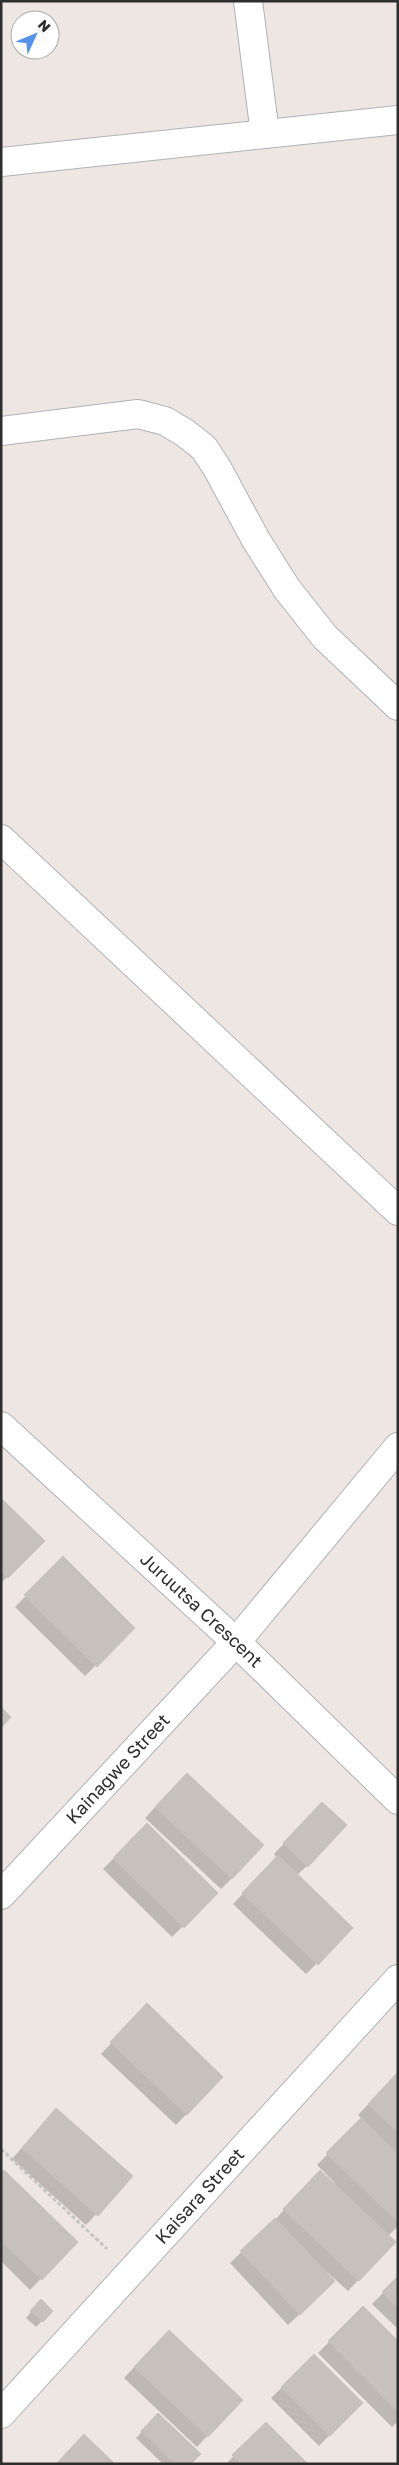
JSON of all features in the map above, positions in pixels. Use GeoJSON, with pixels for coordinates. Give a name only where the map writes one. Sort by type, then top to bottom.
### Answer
{"type":"FeatureCollection","features":[{"type":"Feature","properties":{"kind":"street"},"geometry":{"type":"LineString","coordinates":[[248,1],[265,134]]}},
{"type":"Feature","properties":{"kind":"street"},"geometry":{"type":"LineString","coordinates":[[1,162],[398,120]]}},
{"type":"Feature","properties":{"kind":"street"},"geometry":{"type":"LineString","coordinates":[[1,431],[138,414],[164,421],[185,433],[204,448],[256,540],[287,589],[325,637],[398,706]]}},
{"type":"Feature","properties":{"kind":"street"},"geometry":{"type":"LineString","coordinates":[[1,839],[398,1211]]}},
{"type":"Feature","properties":{"kind":"street","name":"Juruutsa Crescent"},"geometry":{"type":"LineString","coordinates":[[1,1426],[236,1642],[398,1800]]}},
{"type":"Feature","properties":{"kind":"street","name":"Kainagwe Street"},"geometry":{"type":"LineString","coordinates":[[1,1895],[236,1642],[398,1447]]}},
{"type":"Feature","properties":{"kind":"street","name":"Kaisara Street"},"geometry":{"type":"LineString","coordinates":[[1,2414],[398,1979]]}},
{"type":"Feature","properties":{"kind":"path"},"geometry":{"type":"LineString","coordinates":[[1,2149],[131,2272]]}},
{"type":"Feature","properties":{"kind":"building"},"geometry":{"type":"Polygon","coordinates":[[[1,1498],[45,1541],[8,1578],[1,1571],[1,1498]]]}},
{"type":"Feature","properties":{"kind":"building"},"geometry":{"type":"Polygon","coordinates":[[[63,1556],[135,1628],[97,1667],[24,1595],[63,1556]]]}},
{"type":"Feature","properties":{"kind":"building"},"geometry":{"type":"Polygon","coordinates":[[[1,1707],[11,1717],[1,1728],[1,1707]]]}},
{"type":"Feature","properties":{"kind":"building"},"geometry":{"type":"Polygon","coordinates":[[[187,1773],[264,1845],[232,1879],[155,1807],[187,1773]]]}},
{"type":"Feature","properties":{"kind":"building"},"geometry":{"type":"Polygon","coordinates":[[[322,1802],[347,1825],[308,1867],[283,1843],[322,1802]]]}},
{"type":"Feature","properties":{"kind":"building"},"geometry":{"type":"Polygon","coordinates":[[[147,1823],[218,1893],[184,1928],[113,1858],[147,1823]]]}},
{"type":"Feature","properties":{"kind":"building"},"geometry":{"type":"Polygon","coordinates":[[[278,1855],[353,1928],[318,1965],[242,1893],[278,1855]]]}},
{"type":"Feature","properties":{"kind":"building"},"geometry":{"type":"Polygon","coordinates":[[[147,2003],[223,2077],[187,2115],[110,2042],[147,2003]]]}},
{"type":"Feature","properties":{"kind":"building"},"geometry":{"type":"Polygon","coordinates":[[[398,2072],[398,2132],[368,2104],[398,2072]]]}},
{"type":"Feature","properties":{"kind":"building"},"geometry":{"type":"Polygon","coordinates":[[[56,2108],[133,2176],[98,2216],[22,2148],[56,2108]]]}},
{"type":"Feature","properties":{"kind":"building"},"geometry":{"type":"Polygon","coordinates":[[[361,2118],[398,2154],[398,2222],[326,2153],[361,2118]]]}},
{"type":"Feature","properties":{"kind":"building"},"geometry":{"type":"Polygon","coordinates":[[[4,2170],[78,2242],[42,2280],[1,2241],[1,2174],[4,2170]]]}},
{"type":"Feature","properties":{"kind":"building"},"geometry":{"type":"Polygon","coordinates":[[[320,2170],[396,2242],[359,2281],[283,2209],[320,2170]]]}},
{"type":"Feature","properties":{"kind":"building"},"geometry":{"type":"Polygon","coordinates":[[[275,2218],[335,2281],[300,2315],[240,2251],[275,2218]]]}},
{"type":"Feature","properties":{"kind":"building"},"geometry":{"type":"Polygon","coordinates":[[[398,2276],[398,2308],[382,2292],[398,2276]]]}},
{"type":"Feature","properties":{"kind":"building"},"geometry":{"type":"Polygon","coordinates":[[[41,2299],[53,2311],[43,2322],[30,2311],[41,2299]]]}},
{"type":"Feature","properties":{"kind":"building"},"geometry":{"type":"Polygon","coordinates":[[[363,2306],[398,2341],[398,2412],[328,2341],[363,2306]]]}},
{"type":"Feature","properties":{"kind":"building"},"geometry":{"type":"Polygon","coordinates":[[[169,2330],[243,2400],[208,2437],[134,2367],[169,2330]]]}},
{"type":"Feature","properties":{"kind":"building"},"geometry":{"type":"Polygon","coordinates":[[[314,2354],[363,2403],[330,2436],[281,2387],[314,2354]]]}},
{"type":"Feature","properties":{"kind":"building"},"geometry":{"type":"Polygon","coordinates":[[[158,2413],[201,2454],[191,2464],[175,2464],[141,2431],[158,2413]]]}},
{"type":"Feature","properties":{"kind":"building"},"geometry":{"type":"Polygon","coordinates":[[[266,2422],[308,2464],[241,2464],[232,2455],[266,2422]]]}},
{"type":"Feature","properties":{"kind":"building"},"geometry":{"type":"Polygon","coordinates":[[[84,2434],[115,2464],[56,2464],[84,2434]]]}}]}
